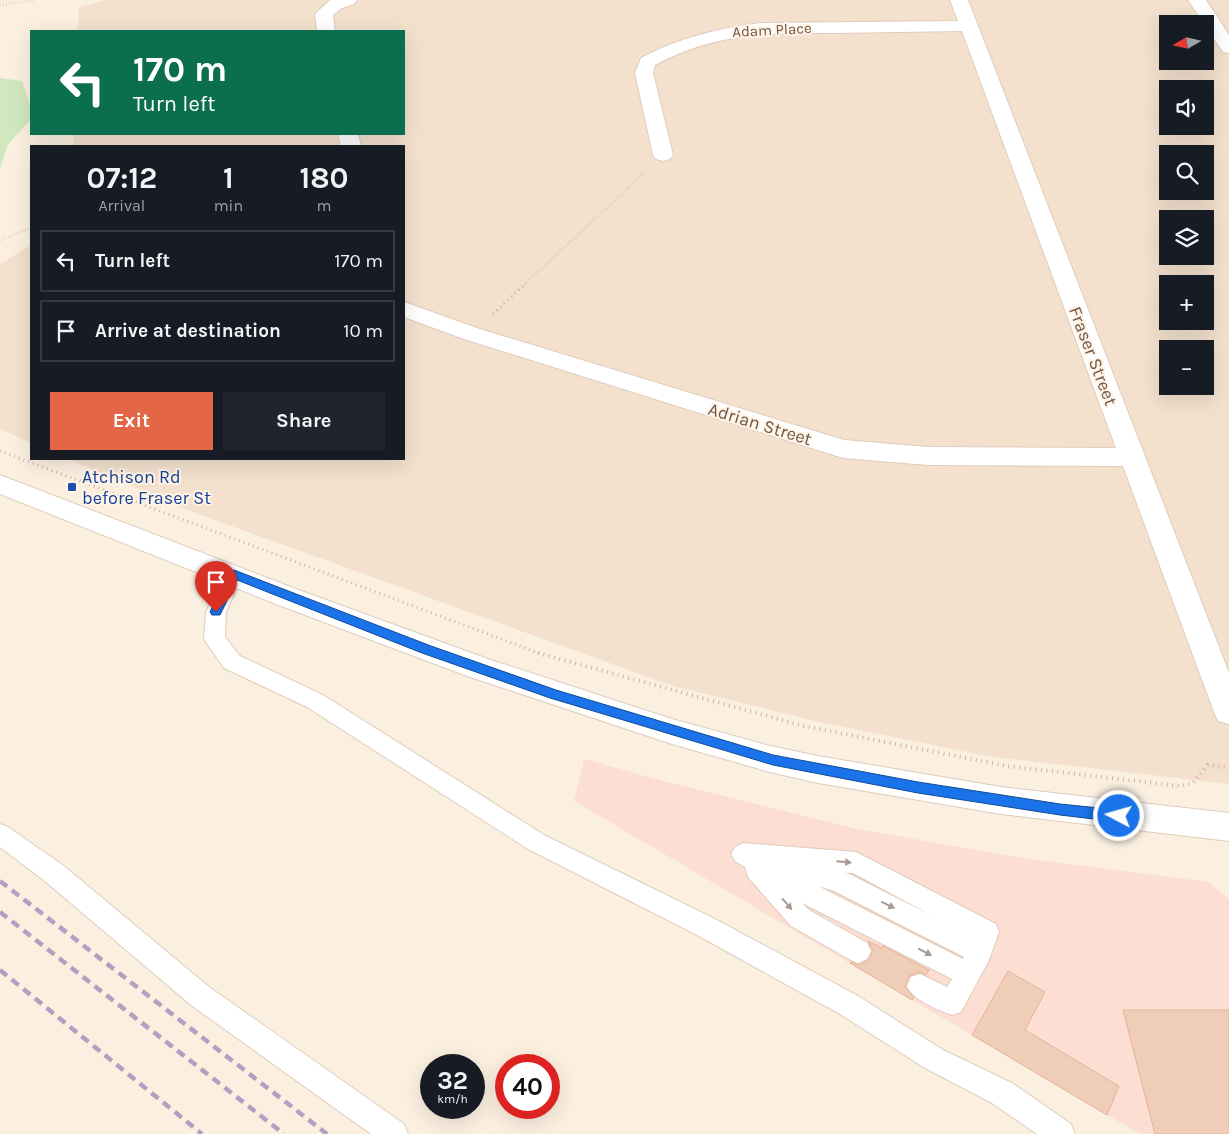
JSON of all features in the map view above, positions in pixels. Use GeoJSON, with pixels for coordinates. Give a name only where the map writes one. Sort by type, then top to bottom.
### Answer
{"type":"FeatureCollection","features":[{"type":"Feature","properties":{"kind":"street"},"geometry":{"type":"LineString","coordinates":[[326,30],[324,14],[336,4],[348,0]]}},
{"type":"Feature","properties":{"kind":"street","name":"Fraser Street"},"geometry":{"type":"LineString","coordinates":[[959,0],[1229,712]]}},
{"type":"Feature","properties":{"kind":"street"},"geometry":{"type":"LineString","coordinates":[[1197,0],[1229,48]]}},
{"type":"Feature","properties":{"kind":"street","name":"Adam Place"},"geometry":{"type":"LineString","coordinates":[[663,155],[644,73],[647,62],[661,54],[732,31],[761,28],[969,26]]}},
{"type":"Feature","properties":{"kind":"street","name":"Adrian Street"},"geometry":{"type":"LineString","coordinates":[[405,309],[472,334],[843,450],[928,456],[1131,457]]}},
{"type":"Feature","properties":{"kind":"street"},"geometry":{"type":"LineString","coordinates":[[0,484],[427,650],[554,694],[773,760],[902,785],[1060,810],[1229,827]]}},
{"type":"Feature","properties":{"kind":"lane"},"geometry":{"type":"LineString","coordinates":[[234,574],[216,612],[214,639],[232,662],[315,701],[536,842],[706,927],[849,1005],[934,1059],[1002,1093],[1061,1134]]}},
{"type":"Feature","properties":{"kind":"lane"},"geometry":{"type":"LineString","coordinates":[[0,834],[55,874],[200,996],[394,1134]]}},
{"type":"Feature","properties":{"kind":"lane"},"geometry":{"type":"LineString","coordinates":[[743,854],[840,882],[984,942],[952,1003],[920,986]]}},
{"type":"Feature","properties":{"kind":"lane"},"geometry":{"type":"LineString","coordinates":[[743,854],[800,918],[858,951]]}},
{"type":"Feature","properties":{"kind":"lane"},"geometry":{"type":"LineString","coordinates":[[743,854],[824,903],[968,974]]}},
{"type":"Feature","properties":{"kind":"path"},"geometry":{"type":"LineString","coordinates":[[0,6],[35,0]]}},
{"type":"Feature","properties":{"kind":"path"},"geometry":{"type":"LineString","coordinates":[[472,334],[663,155]]}},
{"type":"Feature","properties":{"kind":"path"},"geometry":{"type":"LineString","coordinates":[[0,240],[30,228]]}},
{"type":"Feature","properties":{"kind":"path"},"geometry":{"type":"LineString","coordinates":[[0,451],[552,658],[804,726],[1007,766],[1179,786],[1193,783],[1208,765],[1229,768]]}},
{"type":"Feature","properties":{"kind":"shaded area"},"geometry":{"type":"Polygon","coordinates":[[[107,0],[1229,0],[1229,784],[986,756],[819,722],[673,686],[195,513],[70,460],[405,460],[405,145],[74,145],[74,135],[405,135],[405,30],[78,30],[79,7],[107,0]]]}},
{"type":"Feature","properties":{"kind":"shaded area"},"geometry":{"type":"Polygon","coordinates":[[[30,246],[30,443],[0,429],[0,264],[30,246]]]}},
{"type":"Feature","properties":{"kind":"shaded area"},"geometry":{"type":"Polygon","coordinates":[[[584,759],[667,782],[857,829],[1016,857],[1208,882],[1229,899],[1229,1134],[1140,1134],[574,801],[584,759]]]}},
{"type":"Feature","properties":{"kind":"green space"},"geometry":{"type":"Polygon","coordinates":[[[0,78],[22,81],[30,104],[30,120],[7,146],[0,169],[0,78]]]}},
{"type":"Feature","properties":{"kind":"building"},"geometry":{"type":"Polygon","coordinates":[[[868,941],[882,948],[883,946],[929,970],[926,975],[919,972],[909,976],[905,987],[914,998],[912,1000],[850,963],[859,965],[869,960],[873,950],[868,941]]]}},
{"type":"Feature","properties":{"kind":"building"},"geometry":{"type":"Polygon","coordinates":[[[1008,971],[1045,992],[1025,1030],[1119,1086],[1107,1115],[972,1035],[1008,971]]]}},
{"type":"Feature","properties":{"kind":"building"},"geometry":{"type":"Polygon","coordinates":[[[1123,1010],[1229,1010],[1229,1134],[1155,1134],[1123,1010]]]}},
{"type":"Feature","properties":{"kind":"railway"},"geometry":{"type":"LineString","coordinates":[[0,881],[327,1134]]}},
{"type":"Feature","properties":{"kind":"railway"},"geometry":{"type":"LineString","coordinates":[[0,912],[284,1134]]}},
{"type":"Feature","properties":{"kind":"railway"},"geometry":{"type":"LineString","coordinates":[[0,970],[202,1134]]}},
{"type":"Feature","properties":{"kind":"place","name":"Atchison Rd before Fraser St"},"geometry":{"type":"Point","coordinates":[72,487]}},
{"type":"Feature","properties":{"kind":"route"},"geometry":{"type":"LineString","coordinates":[[216,612],[234,574],[427,650],[554,694],[773,760],[918,788],[1060,810],[1119,816]]}}]}
